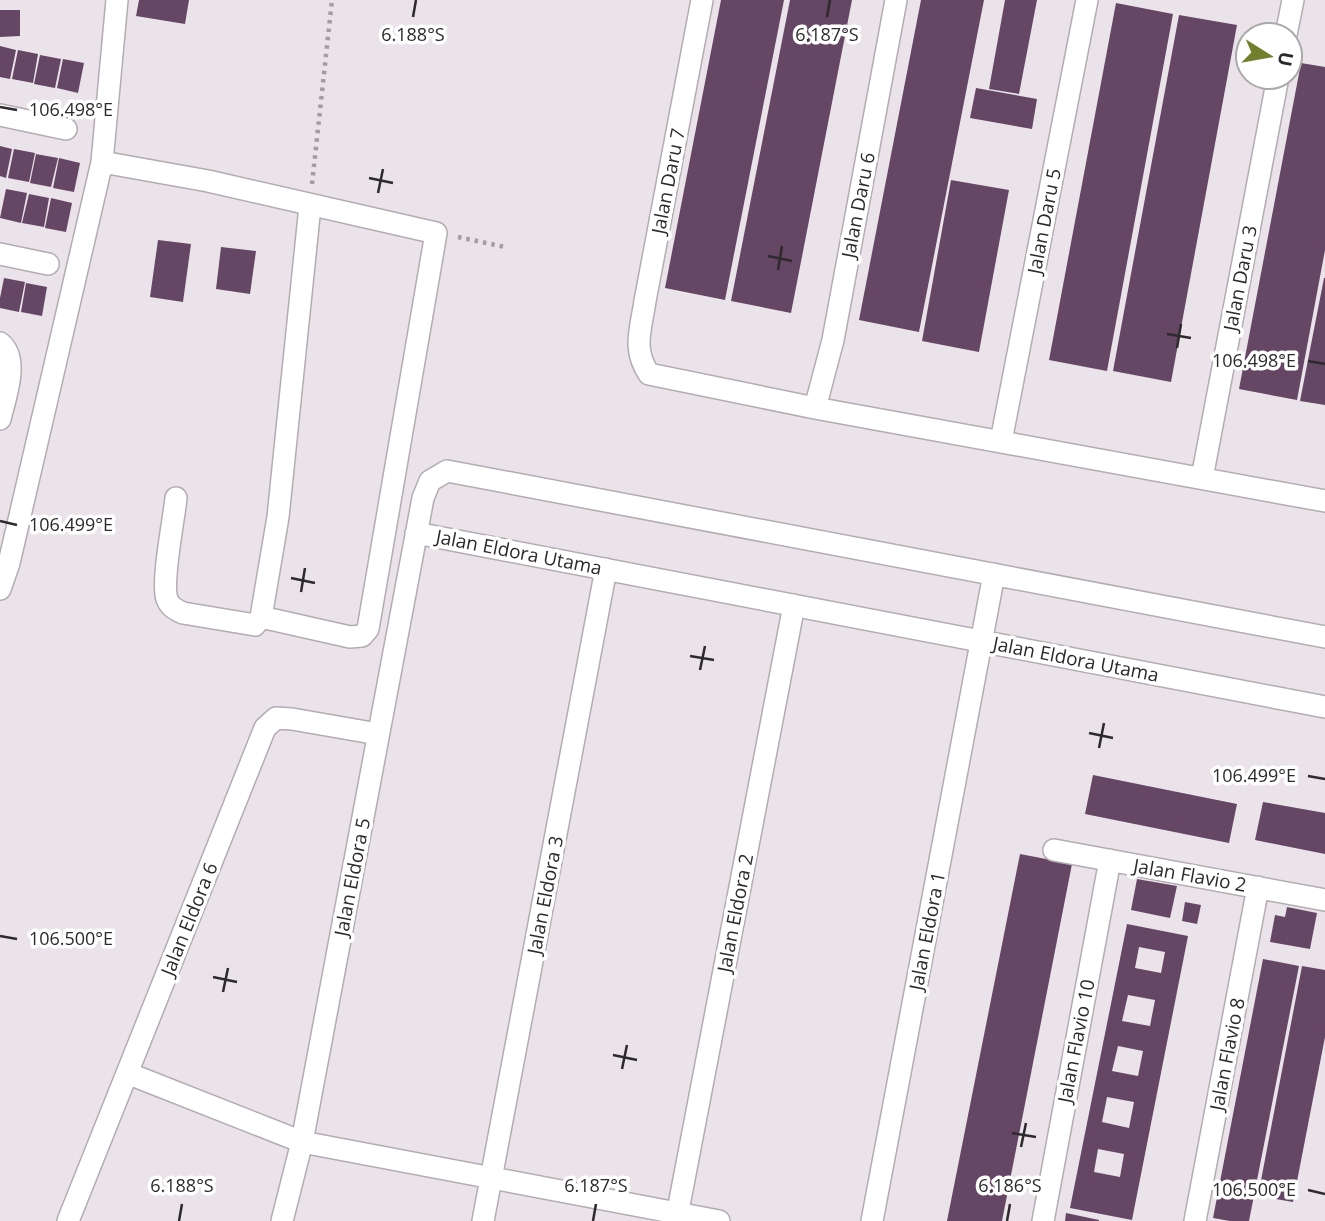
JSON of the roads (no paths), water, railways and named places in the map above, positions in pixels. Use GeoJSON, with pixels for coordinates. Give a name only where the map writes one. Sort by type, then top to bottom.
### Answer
{"type":"FeatureCollection","features":[{"type":"Feature","properties":{"kind":"street"},"geometry":{"type":"LineString","coordinates":[[0,590],[9,563],[102,162],[117,0]]}},
{"type":"Feature","properties":{"kind":"street","name":"Jalan Daru 7"},"geometry":{"type":"LineString","coordinates":[[702,0],[645,301],[638,347],[642,363],[649,374],[815,408]]}},
{"type":"Feature","properties":{"kind":"street","name":"Jalan Daru 6"},"geometry":{"type":"LineString","coordinates":[[815,408],[833,340],[896,0]]}},
{"type":"Feature","properties":{"kind":"street","name":"Jalan Daru 5"},"geometry":{"type":"LineString","coordinates":[[1001,441],[1087,0]]}},
{"type":"Feature","properties":{"kind":"street"},"geometry":{"type":"LineString","coordinates":[[1289,21],[1293,0]]}},
{"type":"Feature","properties":{"kind":"street","name":"Jalan Daru 3"},"geometry":{"type":"LineString","coordinates":[[1202,478],[1275,91]]}},
{"type":"Feature","properties":{"kind":"street"},"geometry":{"type":"LineString","coordinates":[[0,115],[66,129]]}},
{"type":"Feature","properties":{"kind":"street"},"geometry":{"type":"LineString","coordinates":[[102,162],[208,181],[436,233],[368,629],[362,636],[351,637],[261,617]]}},
{"type":"Feature","properties":{"kind":"street"},"geometry":{"type":"LineString","coordinates":[[177,498],[166,576],[167,598],[173,608],[183,613],[255,625],[261,617],[278,517],[310,206]]}},
{"type":"Feature","properties":{"kind":"street"},"geometry":{"type":"LineString","coordinates":[[0,254],[48,264]]}},
{"type":"Feature","properties":{"kind":"street"},"geometry":{"type":"LineString","coordinates":[[0,343],[5,347],[12,366],[0,419]]}},
{"type":"Feature","properties":{"kind":"street"},"geometry":{"type":"LineString","coordinates":[[815,408],[1325,501]]}},
{"type":"Feature","properties":{"kind":"street","name":"Jalan Eldora Utama"},"geometry":{"type":"LineString","coordinates":[[1325,637],[447,471],[430,481],[423,498],[416,533],[1325,707]]}},
{"type":"Feature","properties":{"kind":"street","name":"Jalan Eldora 5"},"geometry":{"type":"LineString","coordinates":[[282,1221],[302,1142],[416,533]]}},
{"type":"Feature","properties":{"kind":"street","name":"Jalan Eldora 3"},"geometry":{"type":"LineString","coordinates":[[483,1221],[606,569]]}},
{"type":"Feature","properties":{"kind":"street","name":"Jalan Eldora 1"},"geometry":{"type":"LineString","coordinates":[[872,1221],[994,574]]}},
{"type":"Feature","properties":{"kind":"street","name":"Jalan Eldora 2"},"geometry":{"type":"LineString","coordinates":[[677,1217],[794,605]]}},
{"type":"Feature","properties":{"kind":"street","name":"Jalan Eldora 6"},"geometry":{"type":"LineString","coordinates":[[68,1221],[265,728],[276,718],[378,734]]}},
{"type":"Feature","properties":{"kind":"street","name":"Jalan Flavio 2"},"geometry":{"type":"LineString","coordinates":[[1054,850],[1325,900]]}},
{"type":"Feature","properties":{"kind":"street","name":"Jalan Flavio 10"},"geometry":{"type":"LineString","coordinates":[[1043,1221],[1110,860]]}},
{"type":"Feature","properties":{"kind":"street","name":"Jalan Flavio 8"},"geometry":{"type":"LineString","coordinates":[[1195,1221],[1258,887]]}},
{"type":"Feature","properties":{"kind":"street"},"geometry":{"type":"LineString","coordinates":[[127,1073],[302,1142],[677,1217],[719,1221]]}}]}
